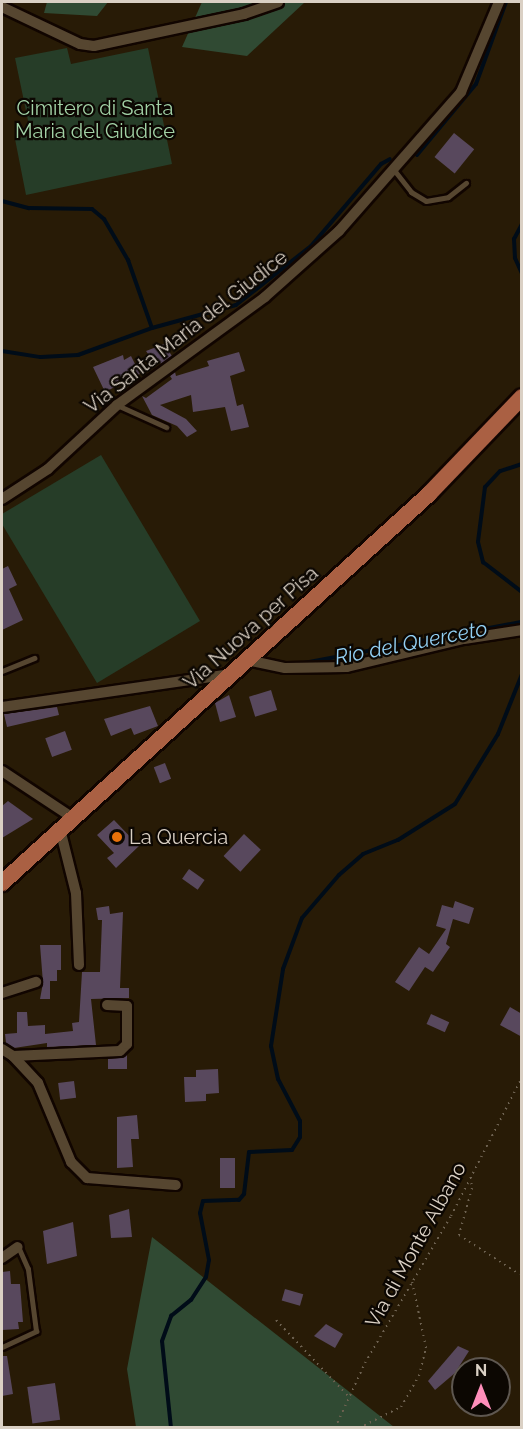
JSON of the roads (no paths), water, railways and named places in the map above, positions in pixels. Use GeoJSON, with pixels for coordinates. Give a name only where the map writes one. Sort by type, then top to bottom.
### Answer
{"type":"FeatureCollection","features":[{"type":"Feature","properties":{"kind":"main road","name":"Via Nuova per Pisa"},"geometry":{"type":"LineString","coordinates":[[2,883],[429,494],[522,397]]}},
{"type":"Feature","properties":{"kind":"street"},"geometry":{"type":"LineString","coordinates":[[2,7],[80,44],[94,46],[244,14],[278,2]]}},
{"type":"Feature","properties":{"kind":"street","name":"Via Santa Maria del Giudice"},"geometry":{"type":"LineString","coordinates":[[2,499],[48,469],[117,405],[265,297],[339,231],[461,92],[499,2]]}},
{"type":"Feature","properties":{"kind":"street"},"geometry":{"type":"LineString","coordinates":[[247,660],[285,668],[347,667],[464,639],[522,630]]}},
{"type":"Feature","properties":{"kind":"street"},"geometry":{"type":"LineString","coordinates":[[2,706],[232,674]]}},
{"type":"Feature","properties":{"kind":"street"},"geometry":{"type":"LineString","coordinates":[[2,771],[67,824],[76,893],[79,965]]}},
{"type":"Feature","properties":{"kind":"street"},"geometry":{"type":"LineString","coordinates":[[2,993],[36,982]]}},
{"type":"Feature","properties":{"kind":"street"},"geometry":{"type":"LineString","coordinates":[[13,1056],[120,1051],[127,1044],[127,1006],[107,1005]]}},
{"type":"Feature","properties":{"kind":"street"},"geometry":{"type":"LineString","coordinates":[[2,1049],[13,1056],[38,1083],[71,1162],[87,1178],[176,1185]]}},
{"type":"Feature","properties":{"kind":"street"},"geometry":{"type":"LineString","coordinates":[[2,1258],[18,1246]]}},
{"type":"Feature","properties":{"kind":"lane"},"geometry":{"type":"LineString","coordinates":[[394,170],[411,192],[426,201],[448,197],[466,183]]}},
{"type":"Feature","properties":{"kind":"lane"},"geometry":{"type":"LineString","coordinates":[[117,405],[166,427]]}},
{"type":"Feature","properties":{"kind":"lane"},"geometry":{"type":"LineString","coordinates":[[2,671],[34,658]]}},
{"type":"Feature","properties":{"kind":"lane"},"geometry":{"type":"LineString","coordinates":[[2,1347],[36,1331],[28,1269],[18,1246]]}},
{"type":"Feature","properties":{"kind":"waterway"},"geometry":{"type":"LineString","coordinates":[[417,155],[476,84],[506,2]]}},
{"type":"Feature","properties":{"kind":"waterway"},"geometry":{"type":"LineString","coordinates":[[2,351],[41,357],[78,355],[152,328],[236,305],[311,246],[381,164],[390,159]]}},
{"type":"Feature","properties":{"kind":"waterway"},"geometry":{"type":"LineString","coordinates":[[2,201],[29,208],[92,209],[104,219],[128,260],[152,328]]}},
{"type":"Feature","properties":{"kind":"waterway"},"geometry":{"type":"LineString","coordinates":[[522,224],[514,239],[515,258],[522,274]]}},
{"type":"Feature","properties":{"kind":"waterway"},"geometry":{"type":"LineString","coordinates":[[522,464],[500,471],[485,487],[478,542],[483,562],[522,592]]}},
{"type":"Feature","properties":{"kind":"waterway","name":"Rio del Querceto"},"geometry":{"type":"LineString","coordinates":[[304,663],[522,622]]}},
{"type":"Feature","properties":{"kind":"waterway"},"geometry":{"type":"LineString","coordinates":[[171,1428],[162,1341],[171,1316],[191,1300],[206,1277],[209,1260],[200,1213],[203,1201],[239,1200],[244,1194],[249,1152],[292,1150],[300,1137],[300,1121],[278,1079],[271,1046],[283,969],[302,918],[339,875],[363,854],[398,840],[455,804],[498,734],[522,674]]}},
{"type":"Feature","properties":{"kind":"place","name":"La Quercia"},"geometry":{"type":"Point","coordinates":[117,837]}},
{"type":"Feature","properties":{"kind":"park label","name":"Cimitero di Santa Maria del Giudice"},"geometry":{"type":"Point","coordinates":[95,120]}}]}
